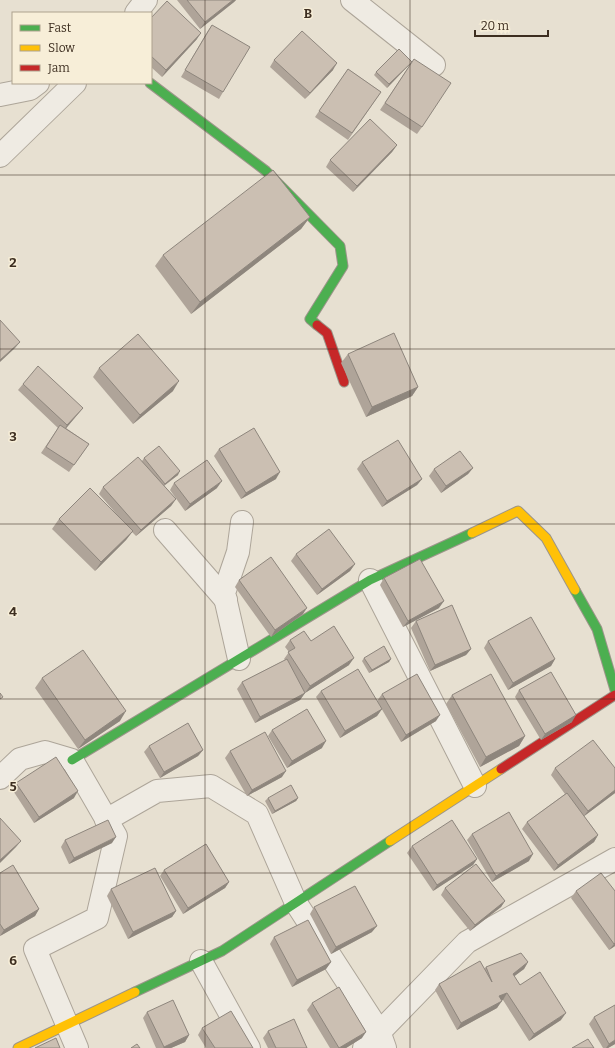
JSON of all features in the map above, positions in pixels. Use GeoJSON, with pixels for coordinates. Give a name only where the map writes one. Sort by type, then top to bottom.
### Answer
{"type":"FeatureCollection","features":[{"type":"Feature","properties":{"kind":"street"},"geometry":{"type":"LineString","coordinates":[[137,12],[146,0]]}},
{"type":"Feature","properties":{"kind":"street"},"geometry":{"type":"LineString","coordinates":[[352,0],[434,65]]}},
{"type":"Feature","properties":{"kind":"street"},"geometry":{"type":"LineString","coordinates":[[0,95],[30,89],[37,84]]}},
{"type":"Feature","properties":{"kind":"street"},"geometry":{"type":"LineString","coordinates":[[0,156],[74,84]]}},
{"type":"Feature","properties":{"kind":"street"},"geometry":{"type":"LineString","coordinates":[[151,84],[266,171],[340,246],[343,266],[310,319],[327,333],[344,382]]}},
{"type":"Feature","properties":{"kind":"street"},"geometry":{"type":"LineString","coordinates":[[72,760],[370,580],[518,511],[546,538],[597,629],[615,690]]}},
{"type":"Feature","properties":{"kind":"street"},"geometry":{"type":"LineString","coordinates":[[239,659],[224,593],[238,552],[242,522]]}},
{"type":"Feature","properties":{"kind":"street"},"geometry":{"type":"LineString","coordinates":[[165,530],[226,600]]}},
{"type":"Feature","properties":{"kind":"street"},"geometry":{"type":"LineString","coordinates":[[370,580],[475,786]]}},
{"type":"Feature","properties":{"kind":"street"},"geometry":{"type":"LineString","coordinates":[[18,1048],[222,951],[615,695]]}},
{"type":"Feature","properties":{"kind":"street"},"geometry":{"type":"LineString","coordinates":[[0,778],[20,759],[45,752],[72,760],[116,836],[97,918],[34,949],[77,1048]]}},
{"type":"Feature","properties":{"kind":"street"},"geometry":{"type":"LineString","coordinates":[[106,820],[157,791],[211,786],[257,814],[296,903],[382,1039]]}},
{"type":"Feature","properties":{"kind":"street"},"geometry":{"type":"LineString","coordinates":[[364,1048],[382,1039],[467,942],[615,859]]}},
{"type":"Feature","properties":{"kind":"street"},"geometry":{"type":"LineString","coordinates":[[201,961],[249,1048]]}},
{"type":"Feature","properties":{"kind":"building"},"geometry":{"type":"Polygon","coordinates":[[[187,0],[233,0],[205,22],[187,0]]]}},
{"type":"Feature","properties":{"kind":"building"},"geometry":{"type":"Polygon","coordinates":[[[167,1],[201,33],[166,70],[152,57],[152,17],[167,1]]]}},
{"type":"Feature","properties":{"kind":"building"},"geometry":{"type":"Polygon","coordinates":[[[212,25],[250,47],[223,92],[185,70],[212,25]]]}},
{"type":"Feature","properties":{"kind":"building"},"geometry":{"type":"Polygon","coordinates":[[[302,31],[337,63],[310,93],[274,60],[302,31]]]}},
{"type":"Feature","properties":{"kind":"building"},"geometry":{"type":"Polygon","coordinates":[[[399,49],[412,62],[389,84],[376,72],[399,49]]]}},
{"type":"Feature","properties":{"kind":"building"},"geometry":{"type":"Polygon","coordinates":[[[414,59],[451,83],[422,127],[385,103],[414,59]]]}},
{"type":"Feature","properties":{"kind":"building"},"geometry":{"type":"Polygon","coordinates":[[[348,69],[381,92],[352,133],[319,111],[348,69]]]}},
{"type":"Feature","properties":{"kind":"building"},"geometry":{"type":"Polygon","coordinates":[[[370,119],[397,145],[357,186],[330,160],[370,119]]]}},
{"type":"Feature","properties":{"kind":"building"},"geometry":{"type":"Polygon","coordinates":[[[273,170],[310,217],[200,302],[163,255],[273,170]]]}},
{"type":"Feature","properties":{"kind":"building"},"geometry":{"type":"Polygon","coordinates":[[[0,320],[20,342],[0,360],[0,320]]]}},
{"type":"Feature","properties":{"kind":"building"},"geometry":{"type":"Polygon","coordinates":[[[394,333],[418,387],[372,407],[348,354],[394,333]]]}},
{"type":"Feature","properties":{"kind":"building"},"geometry":{"type":"Polygon","coordinates":[[[138,334],[179,381],[140,415],[99,368],[138,334]]]}},
{"type":"Feature","properties":{"kind":"building"},"geometry":{"type":"Polygon","coordinates":[[[38,366],[83,408],[67,425],[23,384],[38,366]]]}},
{"type":"Feature","properties":{"kind":"building"},"geometry":{"type":"Polygon","coordinates":[[[60,425],[89,444],[74,465],[46,447],[60,425]]]}},
{"type":"Feature","properties":{"kind":"building"},"geometry":{"type":"Polygon","coordinates":[[[254,428],[280,472],[246,493],[219,449],[254,428]]]}},
{"type":"Feature","properties":{"kind":"building"},"geometry":{"type":"Polygon","coordinates":[[[398,440],[422,479],[387,501],[362,462],[398,440]]]}},
{"type":"Feature","properties":{"kind":"building"},"geometry":{"type":"Polygon","coordinates":[[[159,446],[180,471],[165,484],[144,458],[159,446]]]}},
{"type":"Feature","properties":{"kind":"building"},"geometry":{"type":"Polygon","coordinates":[[[460,451],[473,468],[446,486],[434,469],[460,451]]]}},
{"type":"Feature","properties":{"kind":"building"},"geometry":{"type":"Polygon","coordinates":[[[138,457],[176,499],[141,530],[103,487],[138,457]]]}},
{"type":"Feature","properties":{"kind":"building"},"geometry":{"type":"Polygon","coordinates":[[[207,460],[222,481],[190,504],[174,483],[207,460]]]}},
{"type":"Feature","properties":{"kind":"building"},"geometry":{"type":"Polygon","coordinates":[[[90,488],[133,531],[101,562],[59,519],[90,488]]]}},
{"type":"Feature","properties":{"kind":"building"},"geometry":{"type":"Polygon","coordinates":[[[329,529],[355,564],[322,589],[296,554],[329,529]]]}},
{"type":"Feature","properties":{"kind":"building"},"geometry":{"type":"Polygon","coordinates":[[[271,557],[307,608],[275,630],[239,580],[271,557]]]}},
{"type":"Feature","properties":{"kind":"building"},"geometry":{"type":"Polygon","coordinates":[[[420,559],[444,601],[408,621],[384,578],[420,559]]]}},
{"type":"Feature","properties":{"kind":"building"},"geometry":{"type":"Polygon","coordinates":[[[452,605],[471,649],[435,665],[416,621],[452,605]]]}},
{"type":"Feature","properties":{"kind":"building"},"geometry":{"type":"Polygon","coordinates":[[[531,617],[555,659],[513,683],[488,641],[531,617]]]}},
{"type":"Feature","properties":{"kind":"building"},"geometry":{"type":"Polygon","coordinates":[[[334,626],[354,658],[310,686],[288,652],[295,648],[290,640],[304,631],[311,641],[334,626]]]}},
{"type":"Feature","properties":{"kind":"building"},"geometry":{"type":"Polygon","coordinates":[[[384,646],[391,659],[372,670],[364,658],[384,646]]]}},
{"type":"Feature","properties":{"kind":"building"},"geometry":{"type":"Polygon","coordinates":[[[83,650],[126,711],[85,740],[42,678],[83,650]]]}},
{"type":"Feature","properties":{"kind":"building"},"geometry":{"type":"Polygon","coordinates":[[[287,659],[305,693],[260,717],[242,682],[287,659]]]}},
{"type":"Feature","properties":{"kind":"building"},"geometry":{"type":"Polygon","coordinates":[[[358,669],[382,709],[345,731],[321,691],[358,669]]]}},
{"type":"Feature","properties":{"kind":"building"},"geometry":{"type":"Polygon","coordinates":[[[551,672],[576,715],[545,734],[519,690],[551,672]]]}},
{"type":"Feature","properties":{"kind":"building"},"geometry":{"type":"Polygon","coordinates":[[[417,674],[440,715],[406,735],[382,694],[417,674]]]}},
{"type":"Feature","properties":{"kind":"building"},"geometry":{"type":"Polygon","coordinates":[[[491,674],[525,736],[486,757],[452,695],[491,674]]]}},
{"type":"Feature","properties":{"kind":"building"},"geometry":{"type":"Polygon","coordinates":[[[307,709],[326,741],[292,761],[272,730],[307,709]]]}},
{"type":"Feature","properties":{"kind":"building"},"geometry":{"type":"Polygon","coordinates":[[[188,723],[203,750],[164,772],[149,746],[188,723]]]}},
{"type":"Feature","properties":{"kind":"building"},"geometry":{"type":"Polygon","coordinates":[[[265,732],[286,771],[252,790],[230,751],[265,732]]]}},
{"type":"Feature","properties":{"kind":"building"},"geometry":{"type":"Polygon","coordinates":[[[593,740],[615,768],[615,790],[588,811],[555,768],[593,740]]]}},
{"type":"Feature","properties":{"kind":"building"},"geometry":{"type":"Polygon","coordinates":[[[56,757],[78,791],[39,817],[16,783],[56,757]]]}},
{"type":"Feature","properties":{"kind":"building"},"geometry":{"type":"Polygon","coordinates":[[[291,785],[298,798],[275,811],[268,798],[291,785]]]}},
{"type":"Feature","properties":{"kind":"building"},"geometry":{"type":"Polygon","coordinates":[[[567,793],[598,835],[558,865],[527,822],[567,793]]]}},
{"type":"Feature","properties":{"kind":"building"},"geometry":{"type":"Polygon","coordinates":[[[509,812],[533,854],[496,876],[472,834],[509,812]]]}},
{"type":"Feature","properties":{"kind":"building"},"geometry":{"type":"Polygon","coordinates":[[[0,818],[21,841],[0,860],[0,818]]]}},
{"type":"Feature","properties":{"kind":"building"},"geometry":{"type":"Polygon","coordinates":[[[108,820],[116,837],[74,858],[65,840],[108,820]]]}},
{"type":"Feature","properties":{"kind":"building"},"geometry":{"type":"Polygon","coordinates":[[[452,820],[477,859],[437,885],[412,846],[452,820]]]}},
{"type":"Feature","properties":{"kind":"building"},"geometry":{"type":"Polygon","coordinates":[[[206,844],[229,882],[188,908],[164,870],[206,844]]]}},
{"type":"Feature","properties":{"kind":"building"},"geometry":{"type":"Polygon","coordinates":[[[476,864],[505,901],[475,925],[445,888],[476,864]]]}},
{"type":"Feature","properties":{"kind":"building"},"geometry":{"type":"Polygon","coordinates":[[[13,865],[39,909],[4,930],[0,924],[0,873],[13,865]]]}},
{"type":"Feature","properties":{"kind":"building"},"geometry":{"type":"Polygon","coordinates":[[[155,868],[176,911],[133,932],[111,889],[155,868]]]}},
{"type":"Feature","properties":{"kind":"building"},"geometry":{"type":"Polygon","coordinates":[[[601,873],[615,891],[614,944],[576,891],[601,873]]]}},
{"type":"Feature","properties":{"kind":"building"},"geometry":{"type":"Polygon","coordinates":[[[355,886],[377,926],[336,947],[314,907],[355,886]]]}},
{"type":"Feature","properties":{"kind":"building"},"geometry":{"type":"Polygon","coordinates":[[[308,920],[331,962],[297,980],[274,937],[308,920]]]}},
{"type":"Feature","properties":{"kind":"building"},"geometry":{"type":"Polygon","coordinates":[[[521,953],[528,962],[513,974],[520,985],[540,972],[566,1013],[534,1034],[507,993],[499,996],[502,1001],[461,1023],[439,984],[480,961],[492,982],[486,967],[521,953]]]}},
{"type":"Feature","properties":{"kind":"building"},"geometry":{"type":"Polygon","coordinates":[[[339,987],[366,1032],[339,1048],[312,1003],[339,987]]]}},
{"type":"Feature","properties":{"kind":"building"},"geometry":{"type":"Polygon","coordinates":[[[173,1000],[189,1035],[164,1047],[147,1012],[173,1000]]]}},
{"type":"Feature","properties":{"kind":"building"},"geometry":{"type":"Polygon","coordinates":[[[615,1005],[615,1040],[609,1044],[594,1017],[615,1005]]]}},
{"type":"Feature","properties":{"kind":"building"},"geometry":{"type":"Polygon","coordinates":[[[231,1011],[253,1048],[215,1048],[202,1028],[231,1011]]]}},
{"type":"Feature","properties":{"kind":"building"},"geometry":{"type":"Polygon","coordinates":[[[294,1019],[307,1048],[276,1048],[268,1031],[294,1019]]]}},
{"type":"Feature","properties":{"kind":"building"},"geometry":{"type":"Polygon","coordinates":[[[56,1038],[60,1048],[35,1048],[56,1038]]]}},
{"type":"Feature","properties":{"kind":"building"},"geometry":{"type":"Polygon","coordinates":[[[588,1039],[594,1048],[572,1048],[588,1039]]]}},
{"type":"Feature","properties":{"kind":"building"},"geometry":{"type":"Polygon","coordinates":[[[137,1044],[140,1048],[131,1048],[137,1044]]]}},
{"type":"Feature","properties":{"kind":"traffic: fast"},"geometry":{"type":"LineString","coordinates":[[151,84],[266,171],[340,246],[343,266],[310,319],[317,325]]}},
{"type":"Feature","properties":{"kind":"traffic: fast"},"geometry":{"type":"LineString","coordinates":[[72,760],[370,580],[472,533]]}},
{"type":"Feature","properties":{"kind":"traffic: fast"},"geometry":{"type":"LineString","coordinates":[[575,590],[597,629],[615,690]]}},
{"type":"Feature","properties":{"kind":"traffic: fast"},"geometry":{"type":"LineString","coordinates":[[135,992],[222,951],[390,841]]}},
{"type":"Feature","properties":{"kind":"traffic: slow"},"geometry":{"type":"LineString","coordinates":[[472,533],[518,511],[546,538],[575,590]]}},
{"type":"Feature","properties":{"kind":"traffic: slow"},"geometry":{"type":"LineString","coordinates":[[390,841],[501,769]]}},
{"type":"Feature","properties":{"kind":"traffic: slow"},"geometry":{"type":"LineString","coordinates":[[18,1048],[135,992]]}},
{"type":"Feature","properties":{"kind":"traffic: jam"},"geometry":{"type":"LineString","coordinates":[[317,325],[327,333],[344,382]]}},
{"type":"Feature","properties":{"kind":"traffic: jam"},"geometry":{"type":"LineString","coordinates":[[501,769],[615,695]]}}]}
